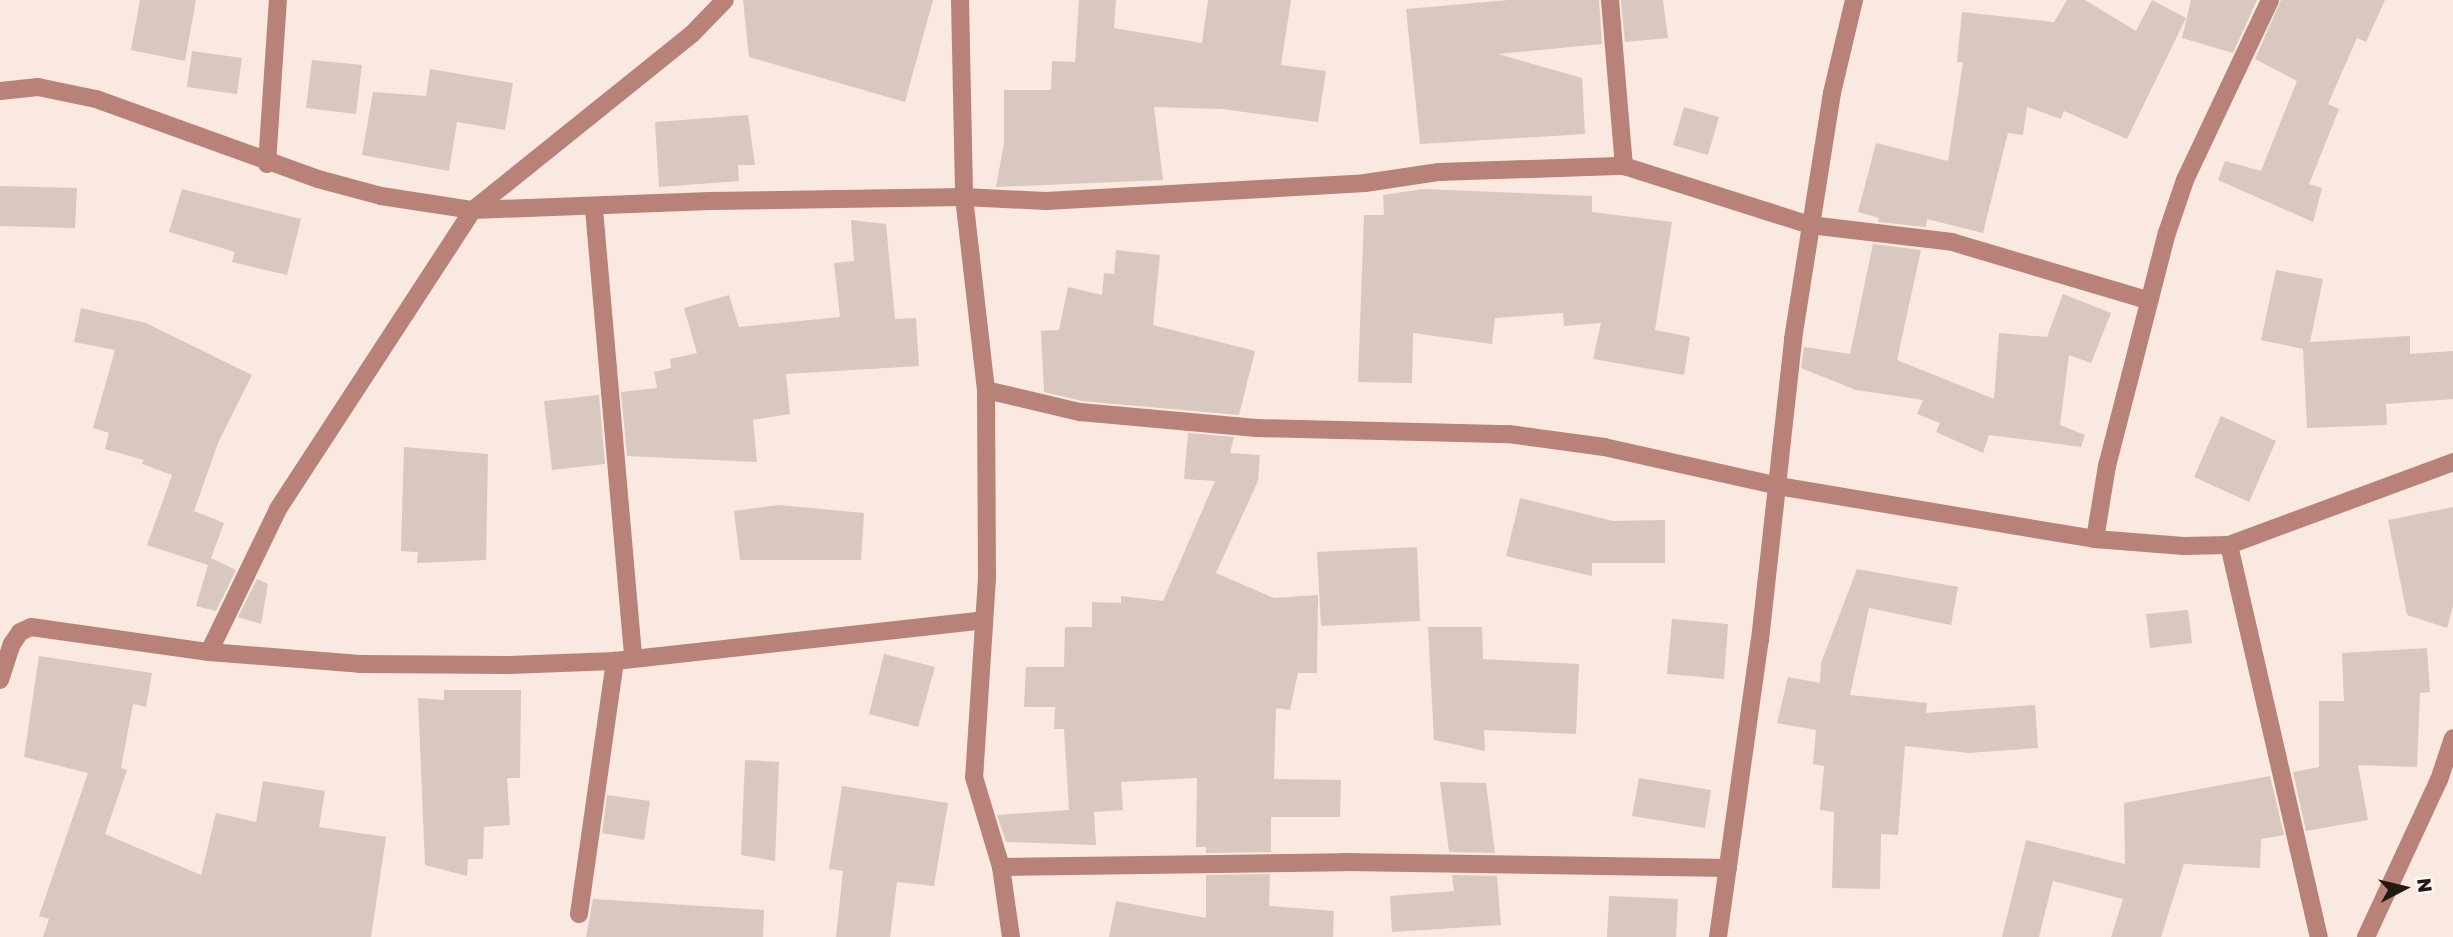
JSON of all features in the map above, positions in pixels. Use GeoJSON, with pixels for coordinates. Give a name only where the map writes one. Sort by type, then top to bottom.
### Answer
{"type":"FeatureCollection","features":[{"type":"Feature","properties":{"kind":"street"},"geometry":{"type":"LineString","coordinates":[[267,164],[278,0]]}},
{"type":"Feature","properties":{"kind":"street"},"geometry":{"type":"LineString","coordinates":[[209,652],[278,509],[473,210],[692,34],[725,0]]}},
{"type":"Feature","properties":{"kind":"street"},"geometry":{"type":"LineString","coordinates":[[960,0],[964,197],[986,390],[984,620],[974,777],[1001,866],[1011,937]]}},
{"type":"Feature","properties":{"kind":"street"},"geometry":{"type":"LineString","coordinates":[[1611,0],[1624,166]]}},
{"type":"Feature","properties":{"kind":"street"},"geometry":{"type":"LineString","coordinates":[[1718,937],[1810,225],[1832,93],[1854,0]]}},
{"type":"Feature","properties":{"kind":"street"},"geometry":{"type":"LineString","coordinates":[[2095,538],[2106,466],[2147,300],[2185,180],[2270,0]]}},
{"type":"Feature","properties":{"kind":"street"},"geometry":{"type":"LineString","coordinates":[[0,91],[38,87],[96,99],[267,164],[381,196],[473,210],[594,209],[710,201],[964,197],[1046,201],[1365,183],[1439,172],[1624,166],[1810,225],[1952,242],[2147,300]]}},
{"type":"Feature","properties":{"kind":"street"},"geometry":{"type":"LineString","coordinates":[[594,209],[634,657]]}},
{"type":"Feature","properties":{"kind":"street"},"geometry":{"type":"LineString","coordinates":[[986,390],[1080,412],[1256,429],[1508,434],[1604,447],[1778,486],[2095,538],[2229,545],[2453,462]]}},
{"type":"Feature","properties":{"kind":"street"},"geometry":{"type":"LineString","coordinates":[[2229,545],[2319,937]]}},
{"type":"Feature","properties":{"kind":"street"},"geometry":{"type":"LineString","coordinates":[[0,680],[12,644],[20,632],[30,627],[209,652],[360,664],[615,661],[984,620]]}},
{"type":"Feature","properties":{"kind":"street"},"geometry":{"type":"LineString","coordinates":[[579,914],[615,661]]}},
{"type":"Feature","properties":{"kind":"street"},"geometry":{"type":"LineString","coordinates":[[2366,937],[2439,780],[2453,738]]}},
{"type":"Feature","properties":{"kind":"street"},"geometry":{"type":"LineString","coordinates":[[1001,866],[1344,862],[1728,868]]}},
{"type":"Feature","properties":{"kind":"building"},"geometry":{"type":"Polygon","coordinates":[[[140,0],[196,0],[185,61],[131,50],[140,0]]]}},
{"type":"Feature","properties":{"kind":"building"},"geometry":{"type":"Polygon","coordinates":[[[743,0],[933,0],[905,102],[749,57],[743,0]]]}},
{"type":"Feature","properties":{"kind":"building"},"geometry":{"type":"Polygon","coordinates":[[[1079,0],[1116,0],[1114,28],[1202,43],[1208,0],[1291,0],[1281,65],[1326,71],[1318,122],[1222,109],[1154,107],[1163,180],[996,187],[1004,143],[1004,90],[1051,90],[1052,61],[1075,62],[1079,0]]]}},
{"type":"Feature","properties":{"kind":"building"},"geometry":{"type":"Polygon","coordinates":[[[1509,0],[1599,0],[1602,44],[1498,54],[1582,78],[1585,134],[1420,144],[1406,9],[1509,0]]]}},
{"type":"Feature","properties":{"kind":"building"},"geometry":{"type":"Polygon","coordinates":[[[1621,0],[1663,0],[1668,38],[1625,42],[1621,0]]]}},
{"type":"Feature","properties":{"kind":"building"},"geometry":{"type":"Polygon","coordinates":[[[2067,0],[2085,0],[2136,31],[2152,0],[2186,18],[2127,139],[2064,111],[2061,119],[2027,107],[2023,135],[2008,133],[1983,233],[1927,219],[1926,227],[1878,222],[1879,218],[1858,212],[1876,143],[1948,161],[1963,62],[1957,62],[1962,12],[2054,22],[2067,0]]]}},
{"type":"Feature","properties":{"kind":"building"},"geometry":{"type":"Polygon","coordinates":[[[2191,0],[2257,0],[2233,53],[2182,38],[2191,0]]]}},
{"type":"Feature","properties":{"kind":"building"},"geometry":{"type":"Polygon","coordinates":[[[2281,0],[2385,0],[2366,42],[2357,38],[2328,104],[2339,109],[2309,184],[2322,188],[2313,222],[2218,180],[2225,161],[2261,171],[2297,81],[2255,59],[2281,0]]]}},
{"type":"Feature","properties":{"kind":"building"},"geometry":{"type":"Polygon","coordinates":[[[192,51],[242,58],[237,94],[187,87],[192,51]]]}},
{"type":"Feature","properties":{"kind":"building"},"geometry":{"type":"Polygon","coordinates":[[[312,60],[362,65],[356,114],[306,108],[312,60]]]}},
{"type":"Feature","properties":{"kind":"building"},"geometry":{"type":"Polygon","coordinates":[[[430,69],[513,83],[505,130],[457,122],[449,171],[362,155],[373,92],[426,96],[430,69]]]}},
{"type":"Feature","properties":{"kind":"building"},"geometry":{"type":"Polygon","coordinates":[[[1684,107],[1719,117],[1708,155],[1673,145],[1684,107]]]}},
{"type":"Feature","properties":{"kind":"building"},"geometry":{"type":"Polygon","coordinates":[[[748,115],[755,165],[738,165],[739,181],[659,187],[655,122],[748,115]]]}},
{"type":"Feature","properties":{"kind":"building"},"geometry":{"type":"Polygon","coordinates":[[[0,186],[77,188],[75,228],[0,226],[0,186]]]}},
{"type":"Feature","properties":{"kind":"building"},"geometry":{"type":"Polygon","coordinates":[[[182,189],[301,219],[287,275],[232,262],[235,252],[169,232],[182,189]]]}},
{"type":"Feature","properties":{"kind":"building"},"geometry":{"type":"Polygon","coordinates":[[[1423,189],[1592,196],[1592,212],[1672,222],[1655,330],[1690,337],[1684,375],[1593,359],[1601,323],[1564,326],[1563,313],[1495,318],[1492,344],[1413,333],[1412,383],[1358,382],[1364,215],[1384,215],[1383,195],[1423,189]]]}},
{"type":"Feature","properties":{"kind":"building"},"geometry":{"type":"Polygon","coordinates":[[[851,220],[886,224],[895,319],[916,318],[919,366],[786,374],[790,414],[753,420],[757,462],[627,456],[621,392],[657,388],[654,372],[671,368],[670,359],[697,353],[684,308],[729,295],[739,327],[840,317],[834,263],[854,261],[851,220]]]}},
{"type":"Feature","properties":{"kind":"building"},"geometry":{"type":"Polygon","coordinates":[[[1873,244],[1921,250],[1897,360],[1994,399],[1999,333],[2047,337],[2063,294],[2111,313],[2091,363],[2069,355],[2060,425],[2085,435],[2081,447],[1989,435],[1983,453],[1936,432],[1940,423],[1917,414],[1923,400],[1856,390],[1801,368],[1804,347],[1850,354],[1873,244]]]}},
{"type":"Feature","properties":{"kind":"building"},"geometry":{"type":"Polygon","coordinates":[[[1116,250],[1160,255],[1153,325],[1255,351],[1239,415],[1082,401],[1044,392],[1041,331],[1059,330],[1068,287],[1102,295],[1104,273],[1114,274],[1116,250]]]}},
{"type":"Feature","properties":{"kind":"building"},"geometry":{"type":"Polygon","coordinates":[[[2276,270],[2323,279],[2310,342],[2410,336],[2410,354],[2453,351],[2453,399],[2386,404],[2387,425],[2307,428],[2303,349],[2261,340],[2276,270]]]}},
{"type":"Feature","properties":{"kind":"building"},"geometry":{"type":"Polygon","coordinates":[[[81,308],[146,323],[252,375],[218,443],[194,511],[224,523],[211,558],[236,570],[216,611],[196,606],[208,565],[147,545],[172,475],[142,464],[144,460],[105,449],[109,433],[93,428],[115,350],[74,342],[81,308]]]}},
{"type":"Feature","properties":{"kind":"building"},"geometry":{"type":"Polygon","coordinates":[[[599,395],[605,464],[552,470],[544,401],[599,395]]]}},
{"type":"Feature","properties":{"kind":"building"},"geometry":{"type":"Polygon","coordinates":[[[2221,416],[2276,441],[2249,502],[2194,477],[2221,416]]]}},
{"type":"Feature","properties":{"kind":"building"},"geometry":{"type":"Polygon","coordinates":[[[1188,433],[1234,437],[1230,453],[1260,455],[1258,481],[1216,573],[1274,598],[1318,595],[1317,673],[1298,673],[1290,710],[1276,708],[1274,779],[1341,780],[1340,817],[1271,817],[1271,852],[1206,853],[1206,847],[1196,847],[1197,778],[1121,782],[1123,810],[1094,812],[1096,845],[1006,842],[997,815],[1069,810],[1064,729],[1054,729],[1055,707],[1024,707],[1026,667],[1064,667],[1065,627],[1092,627],[1092,602],[1121,603],[1121,596],[1163,601],[1215,481],[1184,479],[1188,433]]]}},
{"type":"Feature","properties":{"kind":"building"},"geometry":{"type":"Polygon","coordinates":[[[404,447],[488,454],[486,560],[417,563],[418,552],[401,551],[404,447]]]}},
{"type":"Feature","properties":{"kind":"building"},"geometry":{"type":"Polygon","coordinates":[[[1520,498],[1613,521],[1665,520],[1665,563],[1592,563],[1592,576],[1506,556],[1520,498]]]}},
{"type":"Feature","properties":{"kind":"building"},"geometry":{"type":"Polygon","coordinates":[[[779,505],[864,513],[861,560],[740,560],[734,511],[779,505]]]}},
{"type":"Feature","properties":{"kind":"building"},"geometry":{"type":"Polygon","coordinates":[[[2453,507],[2453,606],[2447,628],[2407,615],[2388,520],[2453,507]]]}},
{"type":"Feature","properties":{"kind":"building"},"geometry":{"type":"Polygon","coordinates":[[[1417,547],[1420,621],[1321,626],[1317,552],[1417,547]]]}},
{"type":"Feature","properties":{"kind":"building"},"geometry":{"type":"Polygon","coordinates":[[[1857,569],[1958,587],[1951,625],[1869,608],[1850,695],[1927,703],[1926,713],[2035,705],[2038,748],[1969,753],[1905,746],[1898,835],[1881,834],[1880,889],[1832,888],[1834,812],[1820,810],[1824,766],[1813,764],[1816,730],[1777,723],[1788,677],[1820,683],[1821,663],[1857,569]]]}},
{"type":"Feature","properties":{"kind":"building"},"geometry":{"type":"Polygon","coordinates":[[[257,579],[268,584],[261,624],[238,617],[257,579]]]}},
{"type":"Feature","properties":{"kind":"building"},"geometry":{"type":"Polygon","coordinates":[[[2188,610],[2192,643],[2150,648],[2146,614],[2188,610]]]}},
{"type":"Feature","properties":{"kind":"building"},"geometry":{"type":"Polygon","coordinates":[[[1672,619],[1728,624],[1724,679],[1667,674],[1672,619]]]}},
{"type":"Feature","properties":{"kind":"building"},"geometry":{"type":"Polygon","coordinates":[[[1428,627],[1482,627],[1483,659],[1579,664],[1576,734],[1484,730],[1485,751],[1434,740],[1428,627]]]}},
{"type":"Feature","properties":{"kind":"building"},"geometry":{"type":"Polygon","coordinates":[[[2427,648],[2430,692],[2420,693],[2417,767],[2358,765],[2368,820],[2306,831],[2293,772],[2319,767],[2319,701],[2344,701],[2342,653],[2427,648]]]}},
{"type":"Feature","properties":{"kind":"building"},"geometry":{"type":"Polygon","coordinates":[[[884,654],[935,667],[918,727],[869,714],[884,654]]]}},
{"type":"Feature","properties":{"kind":"building"},"geometry":{"type":"Polygon","coordinates":[[[39,656],[152,673],[146,707],[133,704],[121,768],[127,770],[105,834],[201,875],[216,813],[256,822],[263,781],[325,791],[319,827],[386,837],[371,937],[43,937],[49,919],[39,916],[88,773],[24,757],[39,656]]]}},
{"type":"Feature","properties":{"kind":"building"},"geometry":{"type":"Polygon","coordinates":[[[444,690],[521,690],[520,778],[507,778],[510,825],[484,827],[483,859],[468,859],[467,876],[425,865],[418,698],[444,700],[444,690]]]}},
{"type":"Feature","properties":{"kind":"building"},"geometry":{"type":"Polygon","coordinates":[[[745,760],[779,762],[775,861],[741,855],[745,760]]]}},
{"type":"Feature","properties":{"kind":"building"},"geometry":{"type":"Polygon","coordinates":[[[2270,776],[2284,835],[2261,839],[2260,868],[2184,864],[2161,937],[2111,937],[2123,899],[2053,881],[2039,937],[2002,937],[2026,840],[2125,864],[2124,803],[2270,776]]]}},
{"type":"Feature","properties":{"kind":"building"},"geometry":{"type":"Polygon","coordinates":[[[1639,778],[1711,790],[1705,828],[1632,816],[1639,778]]]}},
{"type":"Feature","properties":{"kind":"building"},"geometry":{"type":"Polygon","coordinates":[[[1440,782],[1486,783],[1495,853],[1449,852],[1440,782]]]}},
{"type":"Feature","properties":{"kind":"building"},"geometry":{"type":"Polygon","coordinates":[[[842,786],[948,803],[934,886],[897,882],[890,937],[836,937],[843,871],[829,869],[842,786]]]}},
{"type":"Feature","properties":{"kind":"building"},"geometry":{"type":"Polygon","coordinates":[[[607,795],[650,801],[644,840],[602,833],[607,795]]]}},
{"type":"Feature","properties":{"kind":"building"},"geometry":{"type":"Polygon","coordinates":[[[1270,874],[1269,906],[1334,911],[1333,937],[1109,937],[1116,901],[1206,918],[1206,875],[1270,874]]]}},
{"type":"Feature","properties":{"kind":"building"},"geometry":{"type":"Polygon","coordinates":[[[1452,875],[1497,876],[1501,925],[1392,932],[1390,896],[1454,891],[1452,875]]]}},
{"type":"Feature","properties":{"kind":"building"},"geometry":{"type":"Polygon","coordinates":[[[1609,896],[1678,899],[1676,937],[1607,937],[1609,896]]]}},
{"type":"Feature","properties":{"kind":"building"},"geometry":{"type":"Polygon","coordinates":[[[593,899],[764,910],[763,937],[586,937],[593,899]]]}}]}
